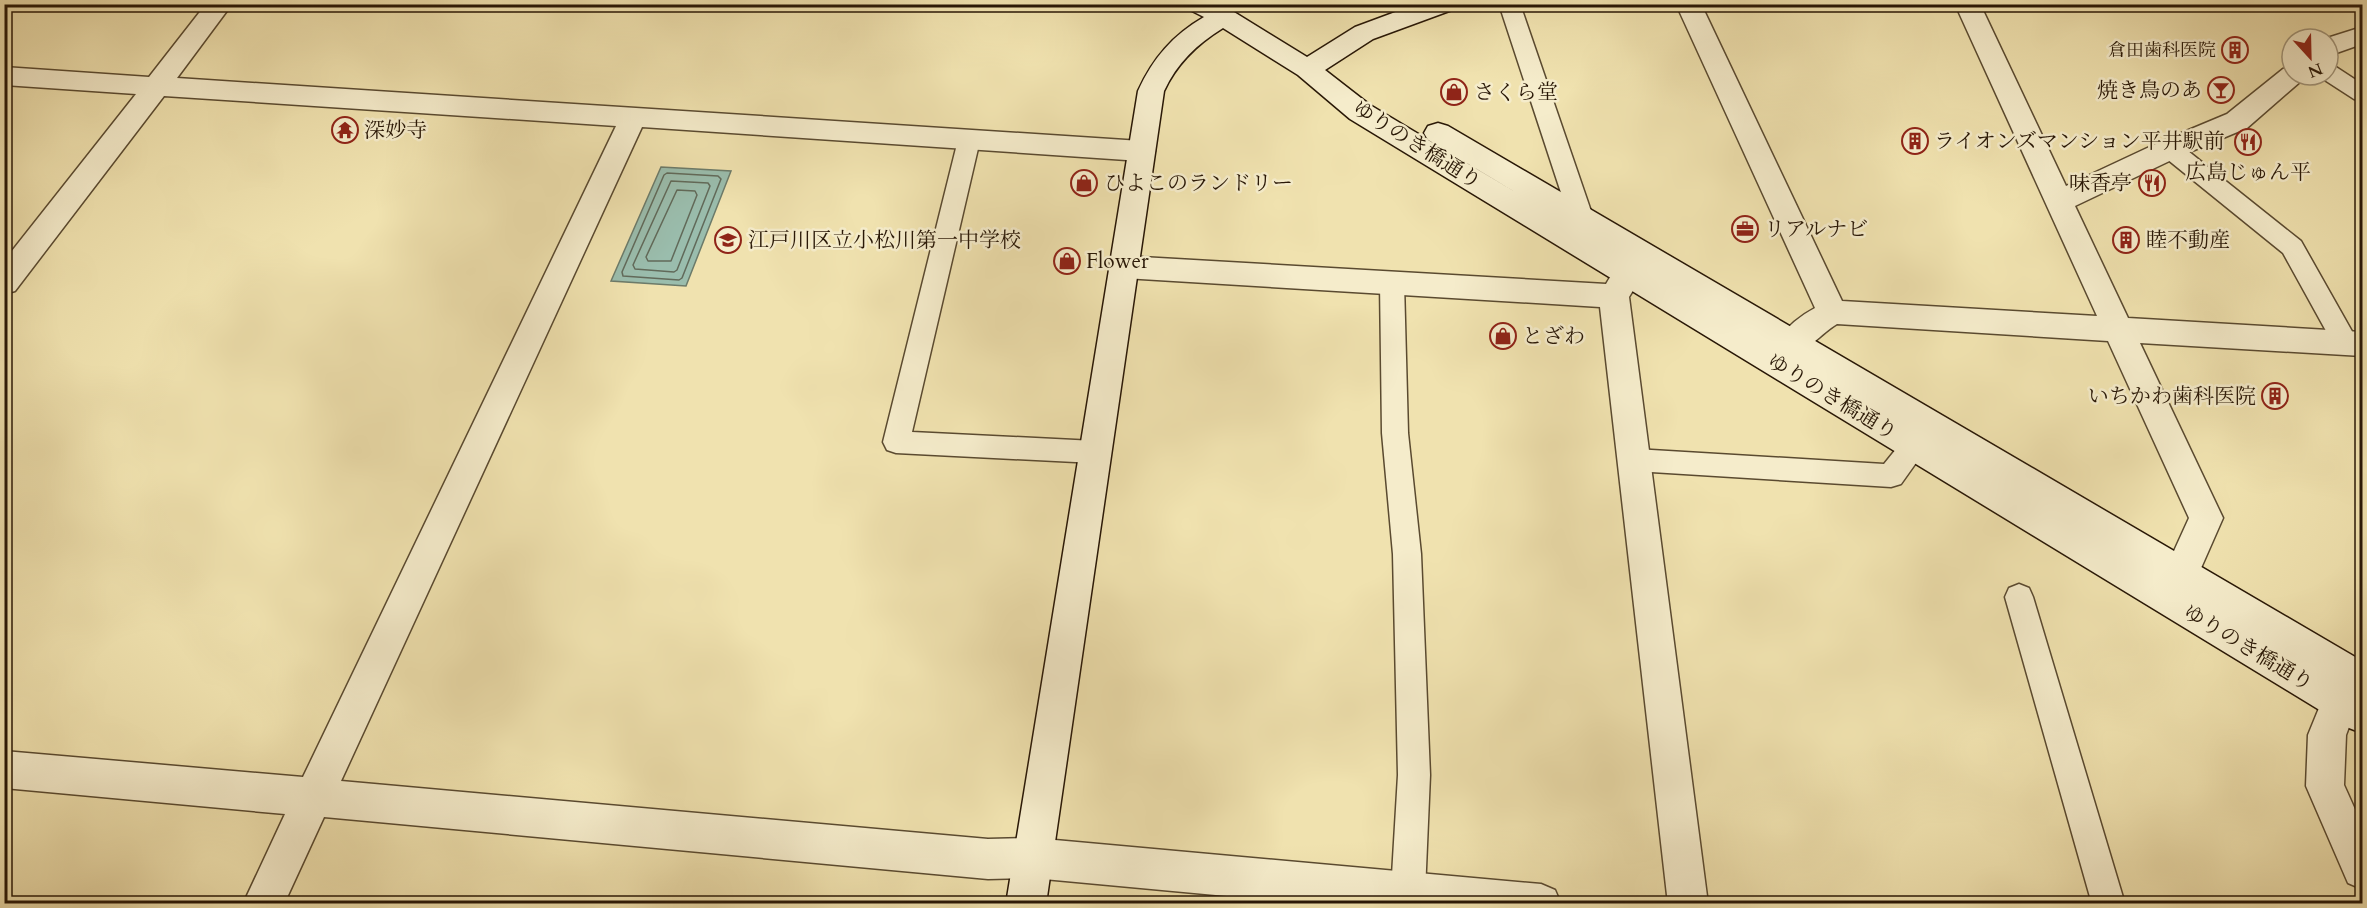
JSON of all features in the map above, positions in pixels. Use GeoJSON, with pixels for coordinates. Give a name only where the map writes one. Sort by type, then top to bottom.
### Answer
{"type":"FeatureCollection","features":[{"type":"Feature","properties":{"kind":"street"},"geometry":{"type":"LineString","coordinates":[[4,283],[220,4]]}},
{"type":"Feature","properties":{"kind":"street"},"geometry":{"type":"LineString","coordinates":[[1308,69],[1364,33],[1443,4]]}},
{"type":"Feature","properties":{"kind":"street"},"geometry":{"type":"LineString","coordinates":[[1688,4],[1832,312]]}},
{"type":"Feature","properties":{"kind":"street"},"geometry":{"type":"LineString","coordinates":[[1967,4],[2206,518],[2182,573]]}},
{"type":"Feature","properties":{"kind":"street"},"geometry":{"type":"LineString","coordinates":[[1026,903],[1151,92],[1166,62],[1191,37],[1208,8]]}},
{"type":"Feature","properties":{"kind":"street","name":"ゆりのき橋通り"},"geometry":{"type":"LineString","coordinates":[[1208,8],[1308,69],[1360,112],[1621,285],[1915,446],[2355,700]]}},
{"type":"Feature","properties":{"kind":"street"},"geometry":{"type":"LineString","coordinates":[[2340,43],[2362,35]]}},
{"type":"Feature","properties":{"kind":"street","name":"ゆりのき橋通り"},"geometry":{"type":"LineString","coordinates":[[1308,69],[1379,99],[2182,573],[2355,700]]}},
{"type":"Feature","properties":{"kind":"street"},"geometry":{"type":"LineString","coordinates":[[4,76],[1141,151]]}},
{"type":"Feature","properties":{"kind":"street"},"geometry":{"type":"LineString","coordinates":[[2060,201],[2170,149],[2237,121],[2280,85]]}},
{"type":"Feature","properties":{"kind":"street"},"geometry":{"type":"LineString","coordinates":[[263,903],[633,118]]}},
{"type":"Feature","properties":{"kind":"street"},"geometry":{"type":"LineString","coordinates":[[1124,267],[1392,283],[1621,285],[1635,460],[1688,903]]}},
{"type":"Feature","properties":{"kind":"street"},"geometry":{"type":"LineString","coordinates":[[1793,342],[1812,324],[1832,312],[2119,327],[2354,343]]}},
{"type":"Feature","properties":{"kind":"street"},"geometry":{"type":"LineString","coordinates":[[2355,700],[2326,735],[2325,786],[2362,869]]}},
{"type":"Feature","properties":{"kind":"street"},"geometry":{"type":"LineString","coordinates":[[4,769],[988,860],[1033,858],[1541,903]]}},
{"type":"Feature","properties":{"kind":"lane"},"geometry":{"type":"LineString","coordinates":[[1509,4],[1581,217]]}},
{"type":"Feature","properties":{"kind":"lane"},"geometry":{"type":"LineString","coordinates":[[2340,80],[2362,94]]}},
{"type":"Feature","properties":{"kind":"lane"},"geometry":{"type":"LineString","coordinates":[[969,140],[897,442],[1095,452]]}},
{"type":"Feature","properties":{"kind":"lane"},"geometry":{"type":"LineString","coordinates":[[2170,149],[2292,248],[2354,343]]}},
{"type":"Feature","properties":{"kind":"lane"},"geometry":{"type":"LineString","coordinates":[[1392,283],[1395,432],[1407,554],[1414,763],[1408,892]]}},
{"type":"Feature","properties":{"kind":"lane"},"geometry":{"type":"LineString","coordinates":[[1635,460],[1891,476],[1915,446]]}},
{"type":"Feature","properties":{"kind":"lane"},"geometry":{"type":"LineString","coordinates":[[2019,597],[2109,903]]}},
{"type":"Feature","properties":{"kind":"water"},"geometry":{"type":"Polygon","coordinates":[[[661,167],[731,171],[686,286],[611,281],[661,167]]]}},
{"type":"Feature","properties":{"kind":"place","name":"倉田歯科医院"},"geometry":{"type":"Point","coordinates":[2235,50]}},
{"type":"Feature","properties":{"kind":"place","name":"焼き鳥のあ"},"geometry":{"type":"Point","coordinates":[2221,90]}},
{"type":"Feature","properties":{"kind":"place","name":"さくら堂"},"geometry":{"type":"Point","coordinates":[1454,92]}},
{"type":"Feature","properties":{"kind":"place","name":"深妙寺"},"geometry":{"type":"Point","coordinates":[345,130]}},
{"type":"Feature","properties":{"kind":"place","name":"ライオンズマンション平井駅前"},"geometry":{"type":"Point","coordinates":[1915,141]}},
{"type":"Feature","properties":{"kind":"place","name":"広島じゅん平"},"geometry":{"type":"Point","coordinates":[2248,142]}},
{"type":"Feature","properties":{"kind":"place","name":"ひよこのランドリー"},"geometry":{"type":"Point","coordinates":[1084,183]}},
{"type":"Feature","properties":{"kind":"place","name":"味香亭"},"geometry":{"type":"Point","coordinates":[2152,183]}},
{"type":"Feature","properties":{"kind":"place","name":"リアルナビ"},"geometry":{"type":"Point","coordinates":[1745,229]}},
{"type":"Feature","properties":{"kind":"place","name":"江戸川区立小松川第一中学校"},"geometry":{"type":"Point","coordinates":[728,240]}},
{"type":"Feature","properties":{"kind":"place","name":"睦不動産"},"geometry":{"type":"Point","coordinates":[2126,240]}},
{"type":"Feature","properties":{"kind":"place","name":"Flower"},"geometry":{"type":"Point","coordinates":[1067,261]}},
{"type":"Feature","properties":{"kind":"place","name":"とざわ"},"geometry":{"type":"Point","coordinates":[1503,336]}},
{"type":"Feature","properties":{"kind":"place","name":"いちかわ歯科医院"},"geometry":{"type":"Point","coordinates":[2275,396]}}]}
